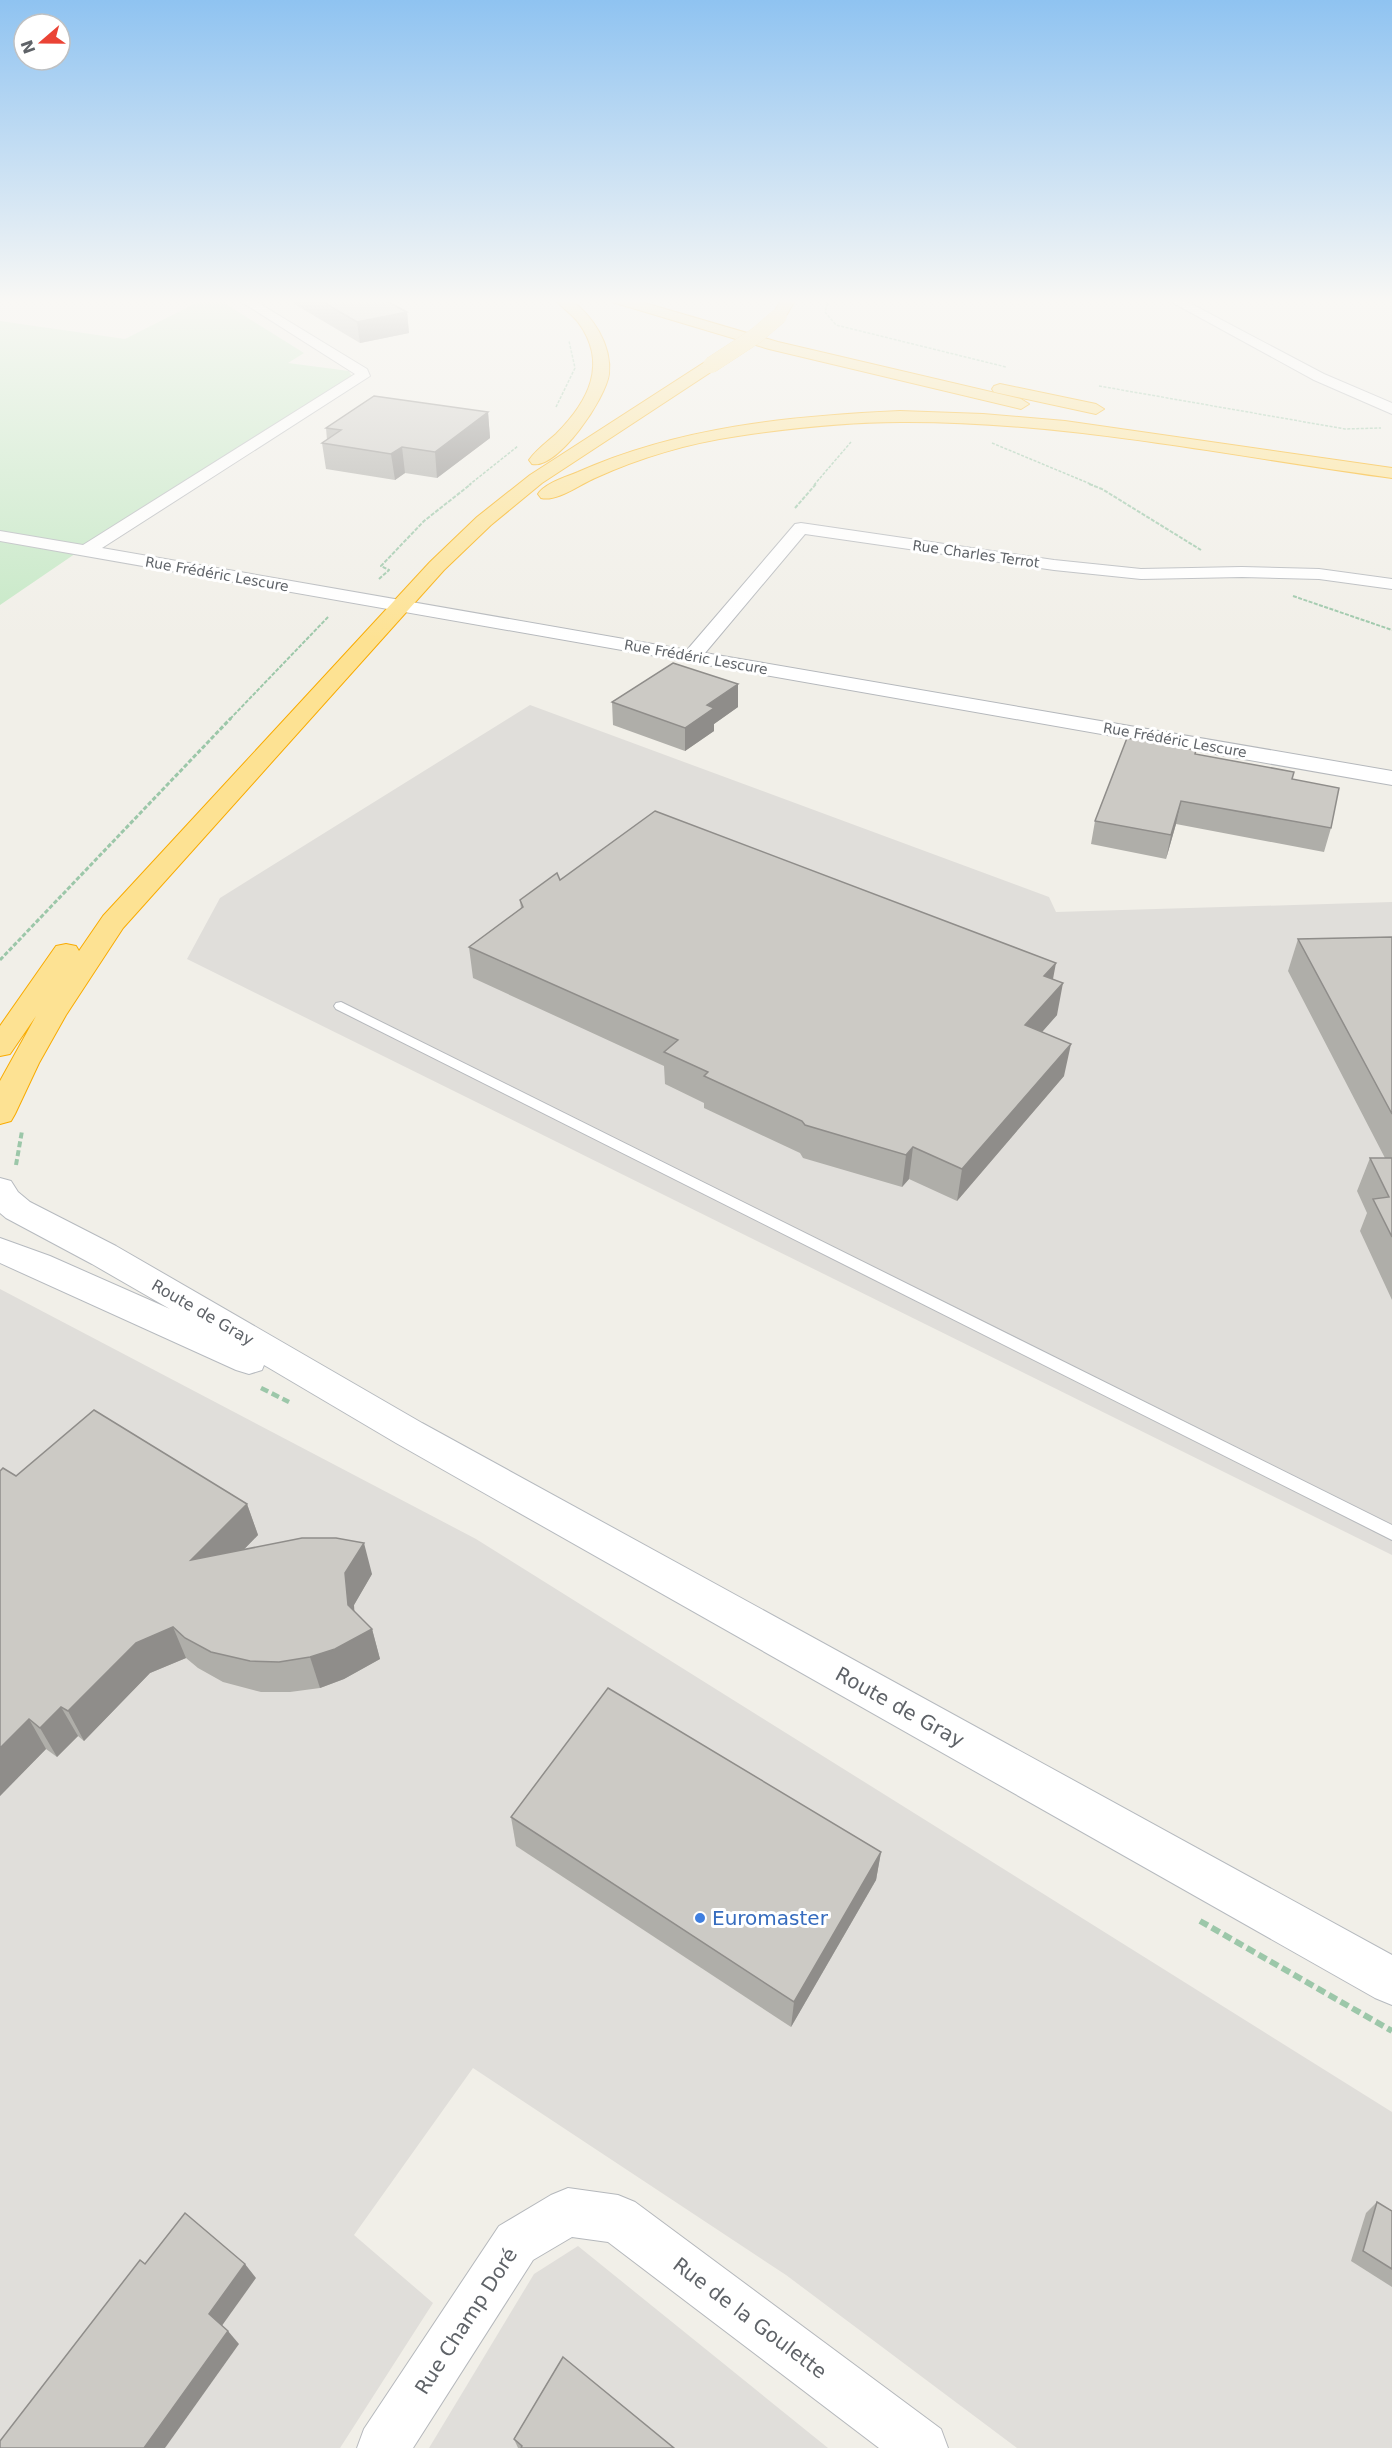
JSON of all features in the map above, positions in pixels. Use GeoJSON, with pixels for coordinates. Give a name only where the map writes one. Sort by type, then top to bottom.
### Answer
{"type":"FeatureCollection","features":[{"type":"Feature","properties":{"kind":"highway"},"geometry":{"type":"LineString","coordinates":[[502,494],[565,436],[583,413]]}},
{"type":"Feature","properties":{"kind":"highway"},"geometry":{"type":"LineString","coordinates":[[428,564],[429,550],[502,494],[628,413]]}},
{"type":"Feature","properties":{"kind":"highway"},"geometry":{"type":"LineString","coordinates":[[0,1047],[73,943],[315,681],[428,564],[518,493],[634,413]]}},
{"type":"Feature","properties":{"kind":"highway"},"geometry":{"type":"LineString","coordinates":[[1070,413],[1157,431],[1392,472]]}},
{"type":"Feature","properties":{"kind":"highway"},"geometry":{"type":"LineString","coordinates":[[428,564],[524,507],[601,468],[642,453],[711,435],[814,420],[916,416],[1027,421],[1392,472]]}},
{"type":"Feature","properties":{"kind":"highway"},"geometry":{"type":"LineString","coordinates":[[1194,428],[1392,460]]}},
{"type":"Feature","properties":{"kind":"highway"},"geometry":{"type":"LineString","coordinates":[[0,1114],[26,1059],[74,975],[113,922],[338,674],[390,604]]}},
{"type":"Feature","properties":{"kind":"main road","name":"Route de Gray"},"geometry":{"type":"LineString","coordinates":[[0,1189],[5,1199],[18,1210],[104,1255],[409,1433],[1392,1981]]}},
{"type":"Feature","properties":{"kind":"main road","name":"Route de Gray"},"geometry":{"type":"LineString","coordinates":[[0,1250],[38,1265],[409,1433]]}},
{"type":"Feature","properties":{"kind":"street"},"geometry":{"type":"LineString","coordinates":[[86,551],[304,413]]}},
{"type":"Feature","properties":{"kind":"street","name":"Rue Charles Terrot"},"geometry":{"type":"LineString","coordinates":[[692,656],[801,528],[1087,569],[1141,574],[1242,572],[1319,574],[1392,584]]}},
{"type":"Feature","properties":{"kind":"street","name":"Rue Frédéric Lescure"},"geometry":{"type":"LineString","coordinates":[[0,536],[1392,778]]}},
{"type":"Feature","properties":{"kind":"street","name":"Rue Champ Doré"},"geometry":{"type":"LineString","coordinates":[[383,2448],[516,2243],[568,2212]]}},
{"type":"Feature","properties":{"kind":"street","name":"Rue de la Goulette"},"geometry":{"type":"LineString","coordinates":[[568,2212],[618,2219],[922,2448]]}},
{"type":"Feature","properties":{"kind":"lane"},"geometry":{"type":"LineString","coordinates":[[341,1006],[1392,1533]]}},
{"type":"Feature","properties":{"kind":"path"},"geometry":{"type":"LineString","coordinates":[[1256,413],[1345,429],[1371,430],[1383,427]]}},
{"type":"Feature","properties":{"kind":"path"},"geometry":{"type":"LineString","coordinates":[[988,442],[1102,489],[1142,512],[1194,547],[1242,572],[1307,602],[1392,630]]}},
{"type":"Feature","properties":{"kind":"path"},"geometry":{"type":"LineString","coordinates":[[0,960],[300,648],[332,612],[330,608],[321,604],[331,594],[342,585],[364,584],[385,576],[389,570],[381,566],[424,521],[522,443]]}},
{"type":"Feature","properties":{"kind":"shaded area"},"geometry":{"type":"Polygon","coordinates":[[[530,705],[1049,897],[1056,912],[1392,902],[1392,1555],[187,959],[220,898],[530,705]]]}},
{"type":"Feature","properties":{"kind":"shaded area"},"geometry":{"type":"Polygon","coordinates":[[[0,1289],[476,1539],[1392,2112],[1392,2448],[1017,2448],[786,2275],[473,2068],[354,2235],[433,2303],[340,2448],[0,2448],[0,1289]]]}},
{"type":"Feature","properties":{"kind":"shaded area"},"geometry":{"type":"Polygon","coordinates":[[[578,2246],[828,2448],[429,2448],[534,2274],[578,2246]]]}},
{"type":"Feature","properties":{"kind":"green space"},"geometry":{"type":"Polygon","coordinates":[[[0,413],[295,413],[107,532],[0,605],[0,413]]]}},
{"type":"Feature","properties":{"kind":"building"},"geometry":{"type":"Polygon","coordinates":[[[348,413],[486,413],[435,452],[402,447],[391,454],[322,443],[341,430],[326,428],[348,413]]]}},
{"type":"Feature","properties":{"kind":"building"},"geometry":{"type":"Polygon","coordinates":[[[673,663],[738,684],[707,705],[714,708],[685,728],[612,702],[673,663]]]}},
{"type":"Feature","properties":{"kind":"building"},"geometry":{"type":"Polygon","coordinates":[[[1127,738],[1196,750],[1195,754],[1294,772],[1292,779],[1339,788],[1331,828],[1181,801],[1171,835],[1095,821],[1127,738]]]}},
{"type":"Feature","properties":{"kind":"building"},"geometry":{"type":"Polygon","coordinates":[[[655,811],[1056,963],[1044,976],[1063,983],[1025,1025],[1071,1044],[962,1169],[913,1147],[906,1155],[805,1125],[802,1121],[704,1076],[708,1072],[664,1052],[678,1040],[469,947],[523,907],[520,900],[557,873],[560,880],[655,811]]]}},
{"type":"Feature","properties":{"kind":"building"},"geometry":{"type":"Polygon","coordinates":[[[1392,937],[1392,1114],[1298,939],[1392,937]]]}},
{"type":"Feature","properties":{"kind":"building"},"geometry":{"type":"Polygon","coordinates":[[[1370,1158],[1392,1158],[1392,1237],[1373,1199],[1389,1197],[1370,1158]]]}},
{"type":"Feature","properties":{"kind":"building"},"geometry":{"type":"Polygon","coordinates":[[[94,1410],[247,1504],[191,1560],[302,1538],[336,1538],[364,1543],[345,1573],[348,1605],[372,1629],[335,1649],[310,1657],[279,1662],[250,1661],[211,1652],[185,1638],[173,1627],[136,1643],[68,1711],[61,1707],[40,1728],[29,1719],[0,1748],[0,1471],[3,1468],[16,1476],[94,1410]]]}},
{"type":"Feature","properties":{"kind":"building"},"geometry":{"type":"Polygon","coordinates":[[[608,1688],[881,1852],[794,2002],[511,1817],[608,1688]]]}},
{"type":"Feature","properties":{"kind":"building"},"geometry":{"type":"Polygon","coordinates":[[[1377,2202],[1392,2211],[1392,2269],[1363,2251],[1377,2202]]]}},
{"type":"Feature","properties":{"kind":"building"},"geometry":{"type":"Polygon","coordinates":[[[185,2213],[245,2264],[209,2314],[228,2331],[144,2448],[0,2448],[0,2441],[140,2260],[145,2264],[185,2213]]]}},
{"type":"Feature","properties":{"kind":"building"},"geometry":{"type":"Polygon","coordinates":[[[563,2357],[674,2448],[521,2448],[522,2446],[514,2439],[563,2357]]]}},
{"type":"Feature","properties":{"kind":"place","name":"Euromaster"},"geometry":{"type":"Point","coordinates":[700,1918]}}]}
